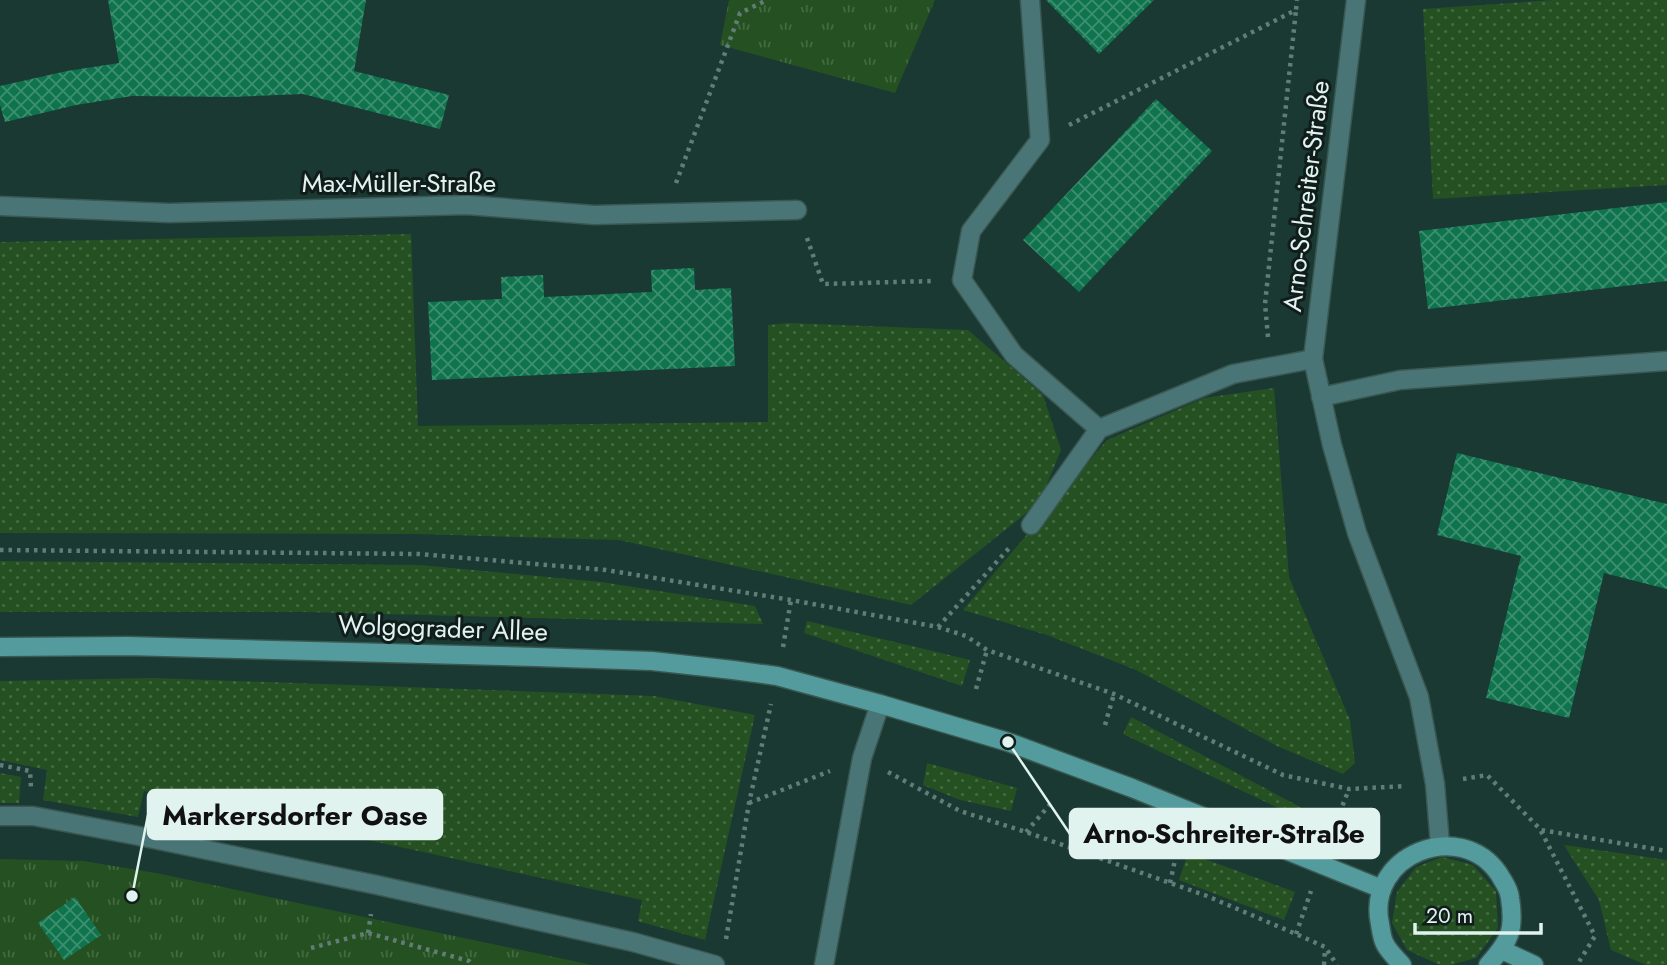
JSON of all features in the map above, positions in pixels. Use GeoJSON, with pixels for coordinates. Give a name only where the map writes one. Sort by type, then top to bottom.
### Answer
{"type":"FeatureCollection","features":[{"type":"Feature","properties":{"kind":"main road","name":"Wolgograder Allee"},"geometry":{"type":"LineString","coordinates":[[0,647],[141,646],[587,659],[665,663],[777,676],[1008,742],[1382,889]]}},
{"type":"Feature","properties":{"kind":"main road"},"geometry":{"type":"LineString","coordinates":[[1402,965],[1384,943],[1377,912],[1382,889],[1390,873],[1410,855],[1418,850],[1440,845],[1468,849],[1492,864],[1509,889],[1513,918],[1510,934],[1502,950],[1488,965]]}},
{"type":"Feature","properties":{"kind":"main road"},"geometry":{"type":"LineString","coordinates":[[1502,950],[1534,965]]}},
{"type":"Feature","properties":{"kind":"street"},"geometry":{"type":"LineString","coordinates":[[1030,0],[1040,140],[971,231],[962,280],[1014,355],[1098,429]]}},
{"type":"Feature","properties":{"kind":"street","name":"Arno-Schreiter-Straße"},"geometry":{"type":"LineString","coordinates":[[1356,0],[1313,359],[1332,445],[1357,533],[1419,697],[1435,784],[1440,845]]}},
{"type":"Feature","properties":{"kind":"street","name":"Max-Müller-Straße"},"geometry":{"type":"LineString","coordinates":[[0,206],[169,213],[467,205],[594,215],[797,210]]}},
{"type":"Feature","properties":{"kind":"street"},"geometry":{"type":"LineString","coordinates":[[1031,525],[1098,429],[1234,374],[1313,359]]}},
{"type":"Feature","properties":{"kind":"street"},"geometry":{"type":"LineString","coordinates":[[1321,397],[1400,380],[1667,361]]}},
{"type":"Feature","properties":{"kind":"street"},"geometry":{"type":"LineString","coordinates":[[824,965],[862,758],[880,704]]}},
{"type":"Feature","properties":{"kind":"street"},"geometry":{"type":"LineString","coordinates":[[0,816],[45,818],[719,958]]}},
{"type":"Feature","properties":{"kind":"path"},"geometry":{"type":"LineString","coordinates":[[664,213],[740,13],[767,0]]}},
{"type":"Feature","properties":{"kind":"path"},"geometry":{"type":"LineString","coordinates":[[1270,367],[1265,304],[1297,0]]}},
{"type":"Feature","properties":{"kind":"path"},"geometry":{"type":"LineString","coordinates":[[1040,140],[1296,10]]}},
{"type":"Feature","properties":{"kind":"path"},"geometry":{"type":"LineString","coordinates":[[797,210],[823,284],[962,280]]}},
{"type":"Feature","properties":{"kind":"path"},"geometry":{"type":"LineString","coordinates":[[938,626],[1031,525]]}},
{"type":"Feature","properties":{"kind":"path"},"geometry":{"type":"LineString","coordinates":[[0,550],[419,554],[606,570],[938,626],[966,636],[987,650],[1114,694],[1283,775],[1349,789],[1435,784],[1486,775],[1541,830],[1595,936],[1577,965]]}},
{"type":"Feature","properties":{"kind":"path"},"geometry":{"type":"LineString","coordinates":[[719,958],[791,600]]}},
{"type":"Feature","properties":{"kind":"path"},"geometry":{"type":"LineString","coordinates":[[975,689],[987,650]]}},
{"type":"Feature","properties":{"kind":"path"},"geometry":{"type":"LineString","coordinates":[[1105,725],[1114,694]]}},
{"type":"Feature","properties":{"kind":"path"},"geometry":{"type":"LineString","coordinates":[[750,803],[862,758],[960,811],[1207,896],[1325,947],[1337,965]]}},
{"type":"Feature","properties":{"kind":"path"},"geometry":{"type":"LineString","coordinates":[[1026,832],[1053,801]]}},
{"type":"Feature","properties":{"kind":"path"},"geometry":{"type":"LineString","coordinates":[[1541,830],[1667,851]]}},
{"type":"Feature","properties":{"kind":"path"},"geometry":{"type":"LineString","coordinates":[[1170,883],[1177,851]]}},
{"type":"Feature","properties":{"kind":"path"},"geometry":{"type":"LineString","coordinates":[[311,948],[368,933],[469,961],[473,965]]}},
{"type":"Feature","properties":{"kind":"path"},"geometry":{"type":"LineString","coordinates":[[1324,965],[1325,947]]}},
{"type":"Feature","properties":{"kind":"green space"},"geometry":{"type":"Polygon","coordinates":[[[729,0],[935,0],[895,93],[720,45],[729,0]]]}},
{"type":"Feature","properties":{"kind":"green space"},"geometry":{"type":"Polygon","coordinates":[[[1554,0],[1667,0],[1667,185],[1433,199],[1423,9],[1554,0]]]}},
{"type":"Feature","properties":{"kind":"green space"},"geometry":{"type":"Polygon","coordinates":[[[411,234],[418,426],[768,422],[768,325],[789,323],[968,330],[1043,395],[1061,450],[1039,503],[911,605],[619,540],[418,534],[0,533],[0,242],[411,234]]]}},
{"type":"Feature","properties":{"kind":"green space"},"geometry":{"type":"Polygon","coordinates":[[[1274,388],[1289,577],[1350,720],[1355,763],[1343,774],[1277,746],[1136,670],[1047,635],[963,610],[1107,440],[1204,398],[1274,388]]]}},
{"type":"Feature","properties":{"kind":"green space"},"geometry":{"type":"Polygon","coordinates":[[[0,561],[420,565],[601,582],[755,606],[763,624],[305,612],[0,612],[0,561]]]}},
{"type":"Feature","properties":{"kind":"green space"},"geometry":{"type":"Polygon","coordinates":[[[807,621],[970,660],[962,686],[804,633],[807,621]]]}},
{"type":"Feature","properties":{"kind":"green space"},"geometry":{"type":"Polygon","coordinates":[[[154,678],[654,696],[755,715],[705,940],[638,921],[642,900],[144,791],[138,817],[43,800],[47,770],[0,760],[0,681],[154,678]]]}},
{"type":"Feature","properties":{"kind":"green space"},"geometry":{"type":"Polygon","coordinates":[[[1131,717],[1302,808],[1295,816],[1123,734],[1131,717]]]}},
{"type":"Feature","properties":{"kind":"green space"},"geometry":{"type":"Polygon","coordinates":[[[927,763],[1017,788],[1011,811],[960,800],[923,785],[927,763]]]}},
{"type":"Feature","properties":{"kind":"green space"},"geometry":{"type":"Polygon","coordinates":[[[0,773],[21,777],[19,803],[0,803],[0,773]]]}},
{"type":"Feature","properties":{"kind":"green space"},"geometry":{"type":"Polygon","coordinates":[[[1564,845],[1667,860],[1667,965],[1646,965],[1611,950],[1599,900],[1564,845]]]}},
{"type":"Feature","properties":{"kind":"green space"},"geometry":{"type":"Polygon","coordinates":[[[1188,853],[1295,892],[1284,920],[1179,880],[1188,853]]]}},
{"type":"Feature","properties":{"kind":"green space"},"geometry":{"type":"Polygon","coordinates":[[[1442,857],[1473,865],[1496,891],[1498,928],[1476,958],[1450,965],[1440,965],[1407,950],[1392,923],[1397,892],[1416,867],[1442,857]]]}},
{"type":"Feature","properties":{"kind":"green space"},"geometry":{"type":"Polygon","coordinates":[[[0,859],[83,861],[156,873],[592,965],[0,965],[0,859]]]}},
{"type":"Feature","properties":{"kind":"building"},"geometry":{"type":"Polygon","coordinates":[[[108,0],[366,0],[354,71],[449,95],[440,129],[303,94],[232,97],[132,96],[76,105],[5,122],[0,105],[0,86],[119,63],[108,0]]]}},
{"type":"Feature","properties":{"kind":"building"},"geometry":{"type":"Polygon","coordinates":[[[1046,0],[1154,0],[1099,54],[1046,0]]]}},
{"type":"Feature","properties":{"kind":"building"},"geometry":{"type":"Polygon","coordinates":[[[1156,99],[1212,151],[1079,292],[1023,240],[1156,99]]]}},
{"type":"Feature","properties":{"kind":"building"},"geometry":{"type":"Polygon","coordinates":[[[1667,202],[1667,281],[1428,309],[1419,231],[1667,202]]]}},
{"type":"Feature","properties":{"kind":"building"},"geometry":{"type":"Polygon","coordinates":[[[694,268],[695,290],[731,288],[735,366],[432,380],[428,302],[502,299],[501,277],[543,275],[544,297],[652,292],[651,270],[694,268]]]}},
{"type":"Feature","properties":{"kind":"building"},"geometry":{"type":"Polygon","coordinates":[[[1457,453],[1667,504],[1667,589],[1604,573],[1569,718],[1486,698],[1521,556],[1437,535],[1457,453]]]}},
{"type":"Feature","properties":{"kind":"building"},"geometry":{"type":"Polygon","coordinates":[[[75,897],[101,935],[64,960],[38,923],[75,897]]]}},
{"type":"Feature","properties":{"kind":"place","name":"Arno-Schreiter-Straße"},"geometry":{"type":"Point","coordinates":[1008,742]}},
{"type":"Feature","properties":{"kind":"place","name":"Markersdorfer Oase"},"geometry":{"type":"Point","coordinates":[132,896]}}]}
